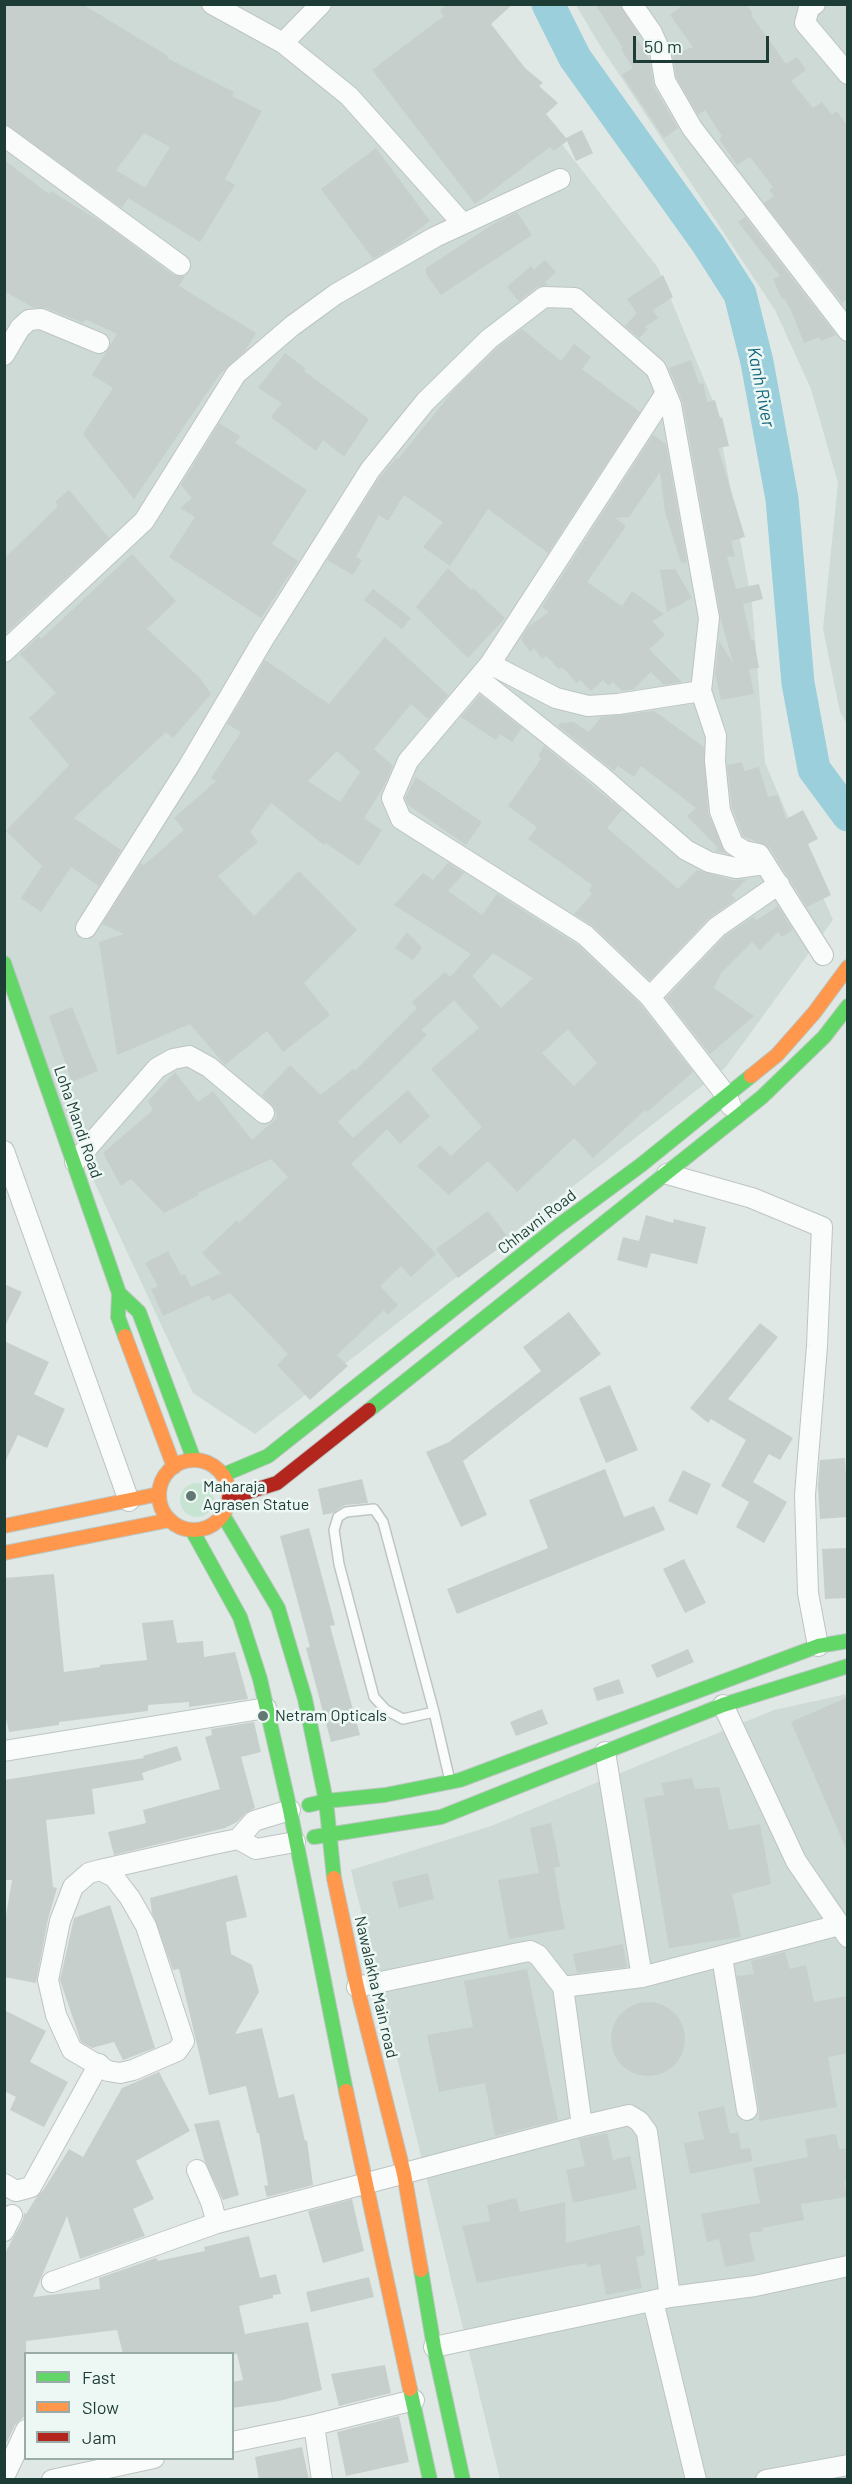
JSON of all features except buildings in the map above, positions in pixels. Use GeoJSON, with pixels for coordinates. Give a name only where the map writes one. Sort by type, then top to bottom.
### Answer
{"type":"FeatureCollection","features":[{"type":"Feature","properties":{"kind":"main road","name":"Loha Mandi Road"},"geometry":{"type":"LineString","coordinates":[[4,963],[119,1293]]}},
{"type":"Feature","properties":{"kind":"main road","name":"Chhavni Road"},"geometry":{"type":"LineString","coordinates":[[223,1475],[268,1456],[557,1227],[641,1165],[777,1055],[814,1014],[848,967]]}},
{"type":"Feature","properties":{"kind":"main road"},"geometry":{"type":"LineString","coordinates":[[229,1498],[277,1483],[737,1118],[824,1037],[847,1007],[827,995]]}},
{"type":"Feature","properties":{"kind":"main road"},"geometry":{"type":"LineString","coordinates":[[119,1293],[139,1312],[195,1460]]}},
{"type":"Feature","properties":{"kind":"main road"},"geometry":{"type":"LineString","coordinates":[[119,1293],[118,1317],[174,1467]]}},
{"type":"Feature","properties":{"kind":"main road"},"geometry":{"type":"LineString","coordinates":[[195,1460],[215,1466],[223,1475],[229,1488],[229,1498],[223,1515],[215,1523],[192,1530],[181,1527],[170,1520],[164,1513],[159,1494],[162,1481],[174,1467],[184,1461],[195,1460]]}},
{"type":"Feature","properties":{"kind":"main road"},"geometry":{"type":"LineString","coordinates":[[4,1526],[159,1494]]}},
{"type":"Feature","properties":{"kind":"main road","name":"Nawalakha Main road"},"geometry":{"type":"LineString","coordinates":[[223,1515],[278,1608],[306,1699],[326,1801],[334,1877],[357,1987],[404,2174],[434,2347],[463,2480]]}},
{"type":"Feature","properties":{"kind":"main road"},"geometry":{"type":"LineString","coordinates":[[4,1553],[170,1520]]}},
{"type":"Feature","properties":{"kind":"main road"},"geometry":{"type":"LineString","coordinates":[[192,1530],[240,1617],[260,1678],[291,1810],[295,1842],[365,2184],[430,2480]]}},
{"type":"Feature","properties":{"kind":"main road"},"geometry":{"type":"LineString","coordinates":[[291,1810],[326,1801],[385,1795],[450,1783],[818,1646],[848,1641]]}},
{"type":"Feature","properties":{"kind":"main road"},"geometry":{"type":"LineString","coordinates":[[295,1842],[330,1833],[441,1817],[723,1705],[848,1666]]}},
{"type":"Feature","properties":{"kind":"street"},"geometry":{"type":"LineString","coordinates":[[212,4],[283,43],[349,96],[464,224]]}},
{"type":"Feature","properties":{"kind":"street"},"geometry":{"type":"LineString","coordinates":[[283,43],[321,4]]}},
{"type":"Feature","properties":{"kind":"street"},"geometry":{"type":"LineString","coordinates":[[632,4],[652,33],[660,51],[665,81],[692,128],[848,331]]}},
{"type":"Feature","properties":{"kind":"street"},"geometry":{"type":"LineString","coordinates":[[815,4],[809,8],[805,23],[848,75]]}},
{"type":"Feature","properties":{"kind":"street"},"geometry":{"type":"LineString","coordinates":[[4,136],[180,266]]}},
{"type":"Feature","properties":{"kind":"street"},"geometry":{"type":"LineString","coordinates":[[4,651],[144,521],[236,374],[292,326],[336,294],[435,237],[560,179]]}},
{"type":"Feature","properties":{"kind":"street"},"geometry":{"type":"LineString","coordinates":[[86,928],[188,767],[263,640],[370,470],[425,402],[489,339],[544,297],[575,298],[656,369],[671,405],[709,618],[701,691],[716,736],[715,761],[720,811],[733,844],[744,851],[759,854],[823,955]]}},
{"type":"Feature","properties":{"kind":"street"},"geometry":{"type":"LineString","coordinates":[[4,355],[20,328],[30,320],[41,319],[99,343]]}},
{"type":"Feature","properties":{"kind":"street"},"geometry":{"type":"LineString","coordinates":[[666,393],[484,671],[408,760],[392,798],[401,819],[585,935],[650,997],[726,1095],[737,1118]]}},
{"type":"Feature","properties":{"kind":"street"},"geometry":{"type":"LineString","coordinates":[[484,671],[556,698],[588,706],[618,704],[701,691]]}},
{"type":"Feature","properties":{"kind":"street"},"geometry":{"type":"LineString","coordinates":[[484,671],[686,850],[709,862],[736,868],[765,864]]}},
{"type":"Feature","properties":{"kind":"street"},"geometry":{"type":"LineString","coordinates":[[650,997],[717,927],[779,884]]}},
{"type":"Feature","properties":{"kind":"street"},"geometry":{"type":"LineString","coordinates":[[75,1162],[157,1068],[173,1059],[189,1056],[209,1067],[264,1113]]}},
{"type":"Feature","properties":{"kind":"street"},"geometry":{"type":"LineString","coordinates":[[4,1152],[129,1501]]}},
{"type":"Feature","properties":{"kind":"street"},"geometry":{"type":"LineString","coordinates":[[667,1174],[752,1198],[822,1227],[817,1346],[805,1495],[808,1593],[818,1646]]}},
{"type":"Feature","properties":{"kind":"street"},"geometry":{"type":"LineString","coordinates":[[563,1988],[642,1977],[843,1931],[796,1862],[723,1705]]}},
{"type":"Feature","properties":{"kind":"street"},"geometry":{"type":"LineString","coordinates":[[4,1751],[266,1708]]}},
{"type":"Feature","properties":{"kind":"street"},"geometry":{"type":"LineString","coordinates":[[605,1752],[642,1977]]}},
{"type":"Feature","properties":{"kind":"street"},"geometry":{"type":"LineString","coordinates":[[100,1870],[114,1877],[130,1898],[146,1926],[184,2041],[177,2050],[133,2070],[120,2073],[108,2071],[76,2053],[68,2044],[56,2015],[48,1980],[60,1921],[73,1887],[89,1873],[100,1870],[238,1839],[254,1821],[291,1810]]}},
{"type":"Feature","properties":{"kind":"street"},"geometry":{"type":"LineString","coordinates":[[238,1839],[256,1849],[295,1842]]}},
{"type":"Feature","properties":{"kind":"street"},"geometry":{"type":"LineString","coordinates":[[357,1987],[530,1951],[538,1955],[563,1988],[582,2126]]}},
{"type":"Feature","properties":{"kind":"street"},"geometry":{"type":"LineString","coordinates":[[722,1957],[747,2110]]}},
{"type":"Feature","properties":{"kind":"street"},"geometry":{"type":"LineString","coordinates":[[4,2184],[16,2191],[31,2187],[99,2064]]}},
{"type":"Feature","properties":{"kind":"street"},"geometry":{"type":"LineString","coordinates":[[52,2282],[217,2223],[629,2115],[639,2121],[647,2132],[662,2299],[696,2480]]}},
{"type":"Feature","properties":{"kind":"street"},"geometry":{"type":"LineString","coordinates":[[197,2170],[211,2202],[217,2223]]}},
{"type":"Feature","properties":{"kind":"street"},"geometry":{"type":"LineString","coordinates":[[434,2347],[662,2299],[754,2286],[848,2266]]}},
{"type":"Feature","properties":{"kind":"street"},"geometry":{"type":"LineString","coordinates":[[234,2442],[314,2426],[414,2400]]}},
{"type":"Feature","properties":{"kind":"street"},"geometry":{"type":"LineString","coordinates":[[314,2426],[322,2480]]}},
{"type":"Feature","properties":{"kind":"street"},"geometry":{"type":"LineString","coordinates":[[4,2477],[24,2434]]}},
{"type":"Feature","properties":{"kind":"street"},"geometry":{"type":"LineString","coordinates":[[52,2480],[144,2460]]}},
{"type":"Feature","properties":{"kind":"street"},"geometry":{"type":"LineString","coordinates":[[766,2480],[848,2465]]}},
{"type":"Feature","properties":{"kind":"lane"},"geometry":{"type":"LineString","coordinates":[[434,1712],[403,1719],[386,1710],[374,1696],[339,1564],[334,1530],[338,1517],[346,1512],[374,1509],[384,1522],[434,1712],[450,1783]]}},
{"type":"Feature","properties":{"kind":"shaded area"},"geometry":{"type":"Polygon","coordinates":[[[5,5],[462,5],[512,80],[658,268],[715,406],[752,603],[765,763],[833,920],[725,1068],[255,1434],[193,1393],[5,991],[5,5]]]}},
{"type":"Feature","properties":{"kind":"shaded area"},"geometry":{"type":"Polygon","coordinates":[[[576,5],[847,5],[847,724],[840,712],[823,629],[838,483],[811,389],[775,310],[599,44],[576,5]]]}},
{"type":"Feature","properties":{"kind":"shaded area"},"geometry":{"type":"Polygon","coordinates":[[[847,1694],[847,2479],[500,2479],[351,1870],[491,1826],[774,1710],[847,1694]]]}},
{"type":"Feature","properties":{"kind":"green space"},"geometry":{"type":"Polygon","coordinates":[[[197,1483],[209,1488],[214,1500],[209,1512],[197,1517],[185,1512],[180,1500],[185,1488],[197,1483]]]}},
{"type":"Feature","properties":{"kind":"waterway","name":"Kanh River"},"geometry":{"type":"LineString","coordinates":[[548,4],[575,58],[708,244],[740,294],[757,362],[782,499],[798,683],[814,769],[848,815]]}},
{"type":"Feature","properties":{"kind":"traffic: fast"},"geometry":{"type":"LineString","coordinates":[[4,963],[119,1293],[118,1317],[125,1336]]}},
{"type":"Feature","properties":{"kind":"traffic: fast"},"geometry":{"type":"LineString","coordinates":[[369,1410],[762,1097],[824,1037],[848,1006]]}},
{"type":"Feature","properties":{"kind":"traffic: fast"},"geometry":{"type":"LineString","coordinates":[[223,1475],[268,1456],[557,1227],[641,1165],[751,1076]]}},
{"type":"Feature","properties":{"kind":"traffic: fast"},"geometry":{"type":"LineString","coordinates":[[119,1293],[139,1312],[194,1460]]}},
{"type":"Feature","properties":{"kind":"traffic: fast"},"geometry":{"type":"LineString","coordinates":[[223,1515],[278,1608],[305,1699],[326,1801],[334,1878]]}},
{"type":"Feature","properties":{"kind":"traffic: fast"},"geometry":{"type":"LineString","coordinates":[[192,1530],[240,1617],[260,1679],[290,1810],[346,2091]]}},
{"type":"Feature","properties":{"kind":"traffic: fast"},"geometry":{"type":"LineString","coordinates":[[309,1805],[385,1795],[460,1780],[818,1646],[848,1641]]}},
{"type":"Feature","properties":{"kind":"traffic: fast"},"geometry":{"type":"LineString","coordinates":[[314,1837],[441,1817],[723,1705],[848,1666]]}},
{"type":"Feature","properties":{"kind":"traffic: fast"},"geometry":{"type":"LineString","coordinates":[[421,2270],[434,2347],[463,2480]]}},
{"type":"Feature","properties":{"kind":"traffic: fast"},"geometry":{"type":"LineString","coordinates":[[410,2389],[430,2480]]}},
{"type":"Feature","properties":{"kind":"traffic: slow"},"geometry":{"type":"LineString","coordinates":[[751,1076],[777,1055],[814,1013],[848,967]]}},
{"type":"Feature","properties":{"kind":"traffic: slow"},"geometry":{"type":"LineString","coordinates":[[125,1336],[174,1467]]}},
{"type":"Feature","properties":{"kind":"traffic: slow"},"geometry":{"type":"LineString","coordinates":[[194,1460],[207,1463],[219,1470],[226,1482],[229,1495],[226,1508],[219,1520],[207,1527],[194,1530],[181,1527],[169,1520],[162,1508],[159,1495],[162,1482],[169,1470],[181,1463],[194,1460]]}},
{"type":"Feature","properties":{"kind":"traffic: slow"},"geometry":{"type":"LineString","coordinates":[[4,1526],[159,1494]]}},
{"type":"Feature","properties":{"kind":"traffic: slow"},"geometry":{"type":"LineString","coordinates":[[4,1553],[170,1520]]}},
{"type":"Feature","properties":{"kind":"traffic: slow"},"geometry":{"type":"LineString","coordinates":[[334,1878],[357,1987],[404,2174],[421,2270]]}},
{"type":"Feature","properties":{"kind":"traffic: slow"},"geometry":{"type":"LineString","coordinates":[[346,2091],[410,2389]]}},
{"type":"Feature","properties":{"kind":"traffic: jam"},"geometry":{"type":"LineString","coordinates":[[229,1498],[277,1483],[369,1410]]}},
{"type":"Feature","properties":{"kind":"place","name":"Maharaja Agrasen Statue"},"geometry":{"type":"Point","coordinates":[191,1496]}},
{"type":"Feature","properties":{"kind":"place","name":"Netram Opticals"},"geometry":{"type":"Point","coordinates":[263,1716]}}]}
